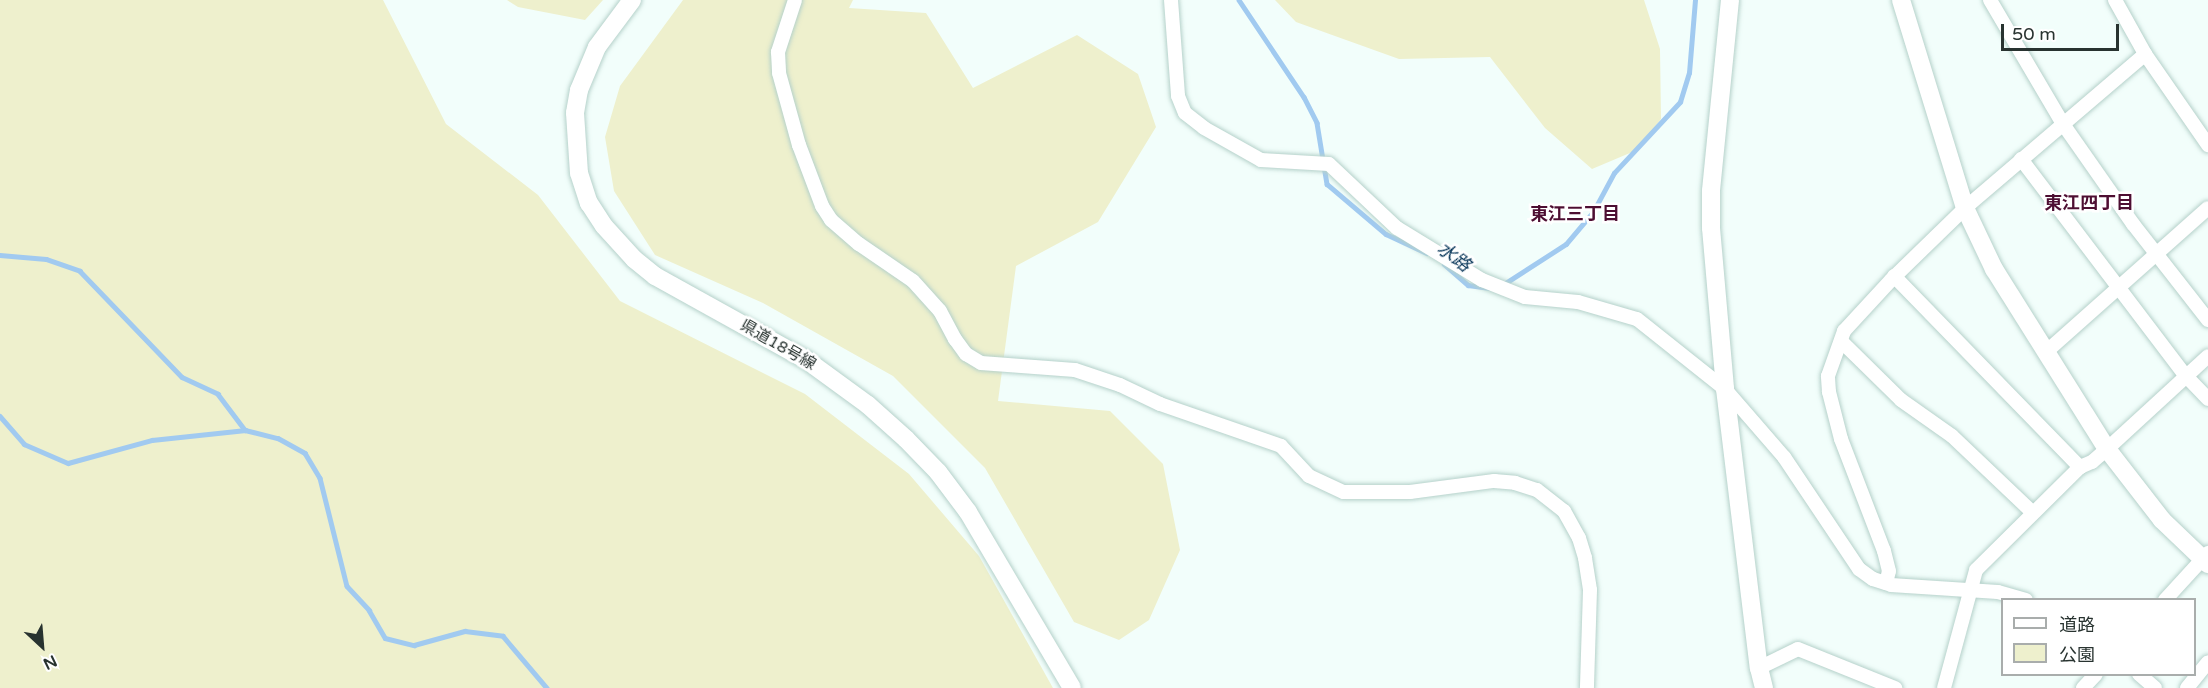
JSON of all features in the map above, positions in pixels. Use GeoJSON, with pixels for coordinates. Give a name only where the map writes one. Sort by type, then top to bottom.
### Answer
{"type":"FeatureCollection","features":[{"type":"Feature","properties":{"kind":"street","name":"県道18号線"},"geometry":{"type":"LineString","coordinates":[[632,0],[597,47],[579,90],[575,140],[579,173],[589,203],[618,243],[655,276],[805,359],[889,423],[938,472],[968,512],[1072,688]]}},
{"type":"Feature","properties":{"kind":"street"},"geometry":{"type":"LineString","coordinates":[[795,0],[778,52],[779,73],[799,145],[822,207],[831,220],[852,238],[913,281],[940,311],[966,354],[981,363],[1075,370],[1120,385],[1161,404],[1281,446],[1309,476],[1344,492],[1410,492],[1494,481],[1515,483],[1537,490],[1564,511],[1579,538],[1585,558],[1590,590],[1587,688]]}},
{"type":"Feature","properties":{"kind":"street"},"geometry":{"type":"LineString","coordinates":[[1171,0],[1178,96],[1185,113],[1204,128],[1261,159],[1329,164],[1397,228],[1482,280],[1525,297],[1578,302],[1637,319],[1725,389],[1784,457],[1858,569],[1886,583],[1998,592],[2019,598]]}},
{"type":"Feature","properties":{"kind":"street"},"geometry":{"type":"LineString","coordinates":[[1730,0],[1711,191],[1713,266],[1725,389],[1759,668],[1764,688]]}},
{"type":"Feature","properties":{"kind":"street"},"geometry":{"type":"LineString","coordinates":[[1901,0],[1965,208],[1994,269],[2048,351],[2107,449],[2162,520],[2206,559],[2167,598]]}},
{"type":"Feature","properties":{"kind":"street"},"geometry":{"type":"LineString","coordinates":[[1990,0],[2063,124],[2156,254],[2208,320]]}},
{"type":"Feature","properties":{"kind":"street"},"geometry":{"type":"LineString","coordinates":[[2115,0],[2145,54],[2208,145]]}},
{"type":"Feature","properties":{"kind":"street"},"geometry":{"type":"LineString","coordinates":[[1886,583],[1888,572],[1884,551],[1841,439],[1829,392],[1828,376],[1844,331],[1894,276],[1965,208],[2145,54]]}},
{"type":"Feature","properties":{"kind":"street"},"geometry":{"type":"LineString","coordinates":[[2021,159],[2186,376],[2208,399]]}},
{"type":"Feature","properties":{"kind":"street"},"geometry":{"type":"LineString","coordinates":[[2048,351],[2208,208]]}},
{"type":"Feature","properties":{"kind":"street"},"geometry":{"type":"LineString","coordinates":[[1894,276],[2080,467]]}},
{"type":"Feature","properties":{"kind":"street"},"geometry":{"type":"LineString","coordinates":[[1841,341],[1901,400],[1953,436],[2032,512]]}},
{"type":"Feature","properties":{"kind":"street"},"geometry":{"type":"LineString","coordinates":[[1944,688],[1976,570],[2032,512],[2080,467],[2092,462],[2107,449],[2208,356]]}},
{"type":"Feature","properties":{"kind":"street"},"geometry":{"type":"LineString","coordinates":[[1759,668],[1798,649],[1895,688]]}},
{"type":"Feature","properties":{"kind":"street"},"geometry":{"type":"LineString","coordinates":[[2187,688],[2208,662]]}},
{"type":"Feature","properties":{"kind":"street"},"geometry":{"type":"LineString","coordinates":[[2083,688],[2095,676]]}},
{"type":"Feature","properties":{"kind":"street"},"geometry":{"type":"LineString","coordinates":[[2140,676],[2155,688]]}},
{"type":"Feature","properties":{"kind":"green space"},"geometry":{"type":"Polygon","coordinates":[[[0,0],[383,0],[446,124],[538,195],[620,301],[805,394],[909,474],[979,556],[1053,688],[0,688],[0,0]]]}},
{"type":"Feature","properties":{"kind":"green space"},"geometry":{"type":"Polygon","coordinates":[[[507,0],[603,0],[585,20],[518,7],[507,0]]]}},
{"type":"Feature","properties":{"kind":"green space"},"geometry":{"type":"Polygon","coordinates":[[[683,0],[853,0],[849,8],[926,13],[973,88],[1077,35],[1138,74],[1156,127],[1098,222],[1016,266],[998,401],[1110,411],[1163,464],[1180,550],[1149,620],[1119,640],[1074,622],[985,468],[893,376],[763,303],[655,255],[614,191],[605,137],[620,86],[683,0]]]}},
{"type":"Feature","properties":{"kind":"green space"},"geometry":{"type":"Polygon","coordinates":[[[1275,0],[1644,0],[1660,49],[1661,119],[1637,150],[1592,169],[1545,128],[1490,57],[1399,59],[1296,22],[1275,0]]]}},
{"type":"Feature","properties":{"kind":"waterway","name":"水路"},"geometry":{"type":"LineString","coordinates":[[1239,0],[1304,97],[1317,123],[1327,184],[1386,234],[1427,253]]}},
{"type":"Feature","properties":{"kind":"waterway","name":"水路"},"geometry":{"type":"LineString","coordinates":[[1501,286],[1566,244],[1593,212],[1614,173],[1680,102],[1689,73],[1695,0]]}},
{"type":"Feature","properties":{"kind":"waterway"},"geometry":{"type":"LineString","coordinates":[[0,255],[46,259],[80,271],[182,377],[218,394],[245,430],[278,438],[305,453],[320,478],[347,586],[369,610],[385,638],[414,645],[465,631],[503,636],[547,688]]}},
{"type":"Feature","properties":{"kind":"waterway","name":"水路"},"geometry":{"type":"LineString","coordinates":[[1444,264],[1468,285],[1490,288]]}},
{"type":"Feature","properties":{"kind":"waterway"},"geometry":{"type":"LineString","coordinates":[[0,416],[24,444],[68,463],[152,440],[245,430]]}},
{"type":"Feature","properties":{"kind":"district","name":"東江四丁目"},"geometry":{"type":"Point","coordinates":[2089,203]}},
{"type":"Feature","properties":{"kind":"district","name":"東江三丁目"},"geometry":{"type":"Point","coordinates":[1575,214]}}]}
